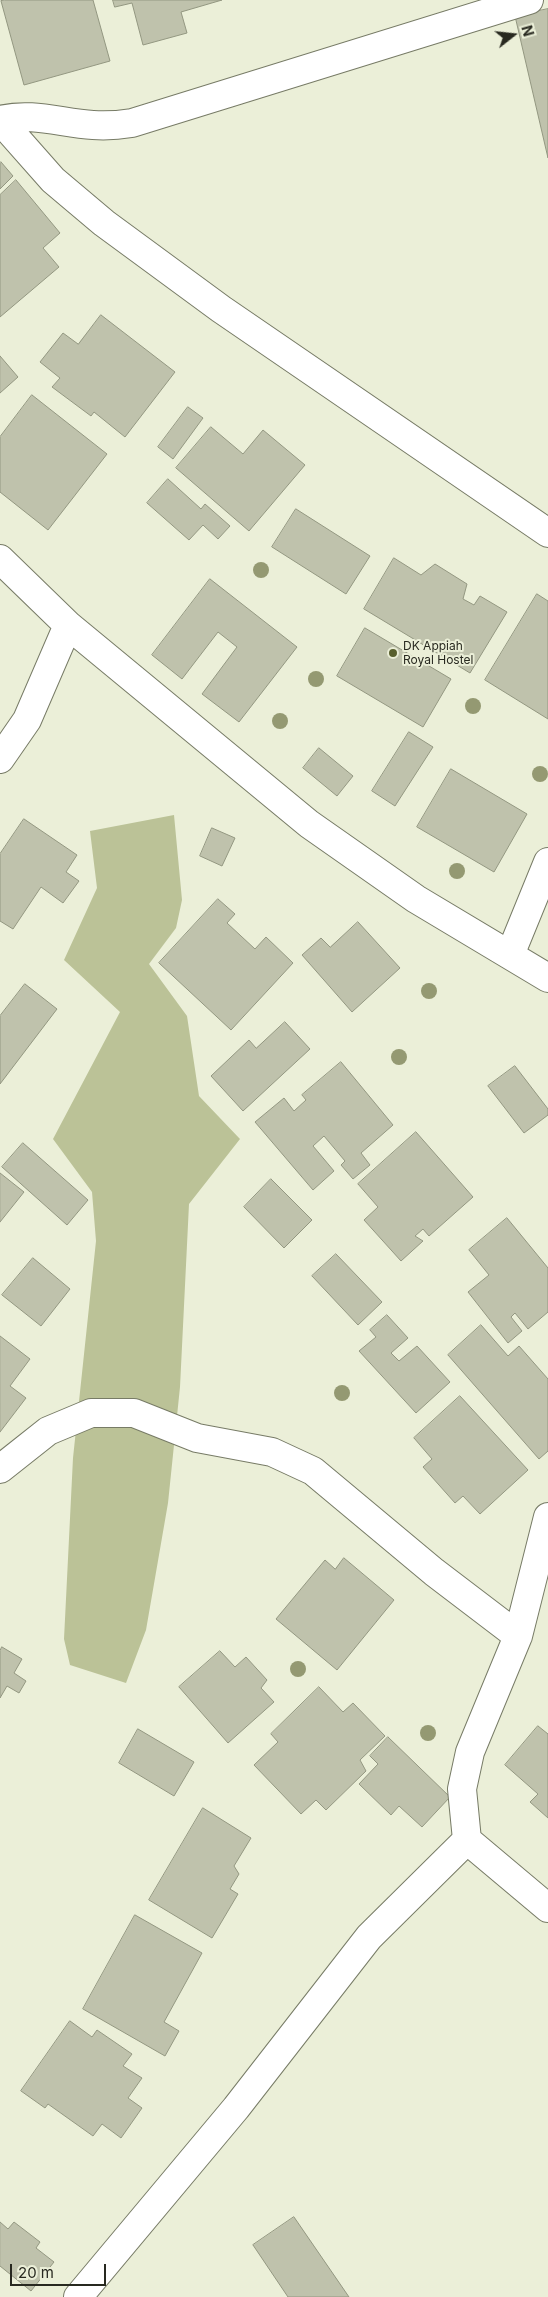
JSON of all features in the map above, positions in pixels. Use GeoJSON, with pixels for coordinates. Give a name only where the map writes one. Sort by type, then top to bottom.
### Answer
{"type":"FeatureCollection","features":[{"type":"Feature","properties":{"kind":"street"},"geometry":{"type":"LineString","coordinates":[[528,0],[132,123],[93,125],[28,116],[15,116],[0,120],[53,180],[104,223],[221,309],[548,534]]}},
{"type":"Feature","properties":{"kind":"street"},"geometry":{"type":"LineString","coordinates":[[0,559],[68,624],[308,824],[416,899],[548,978]]}},
{"type":"Feature","properties":{"kind":"street"},"geometry":{"type":"LineString","coordinates":[[0,759],[27,720],[68,624]]}},
{"type":"Feature","properties":{"kind":"street"},"geometry":{"type":"LineString","coordinates":[[510,955],[548,862]]}},
{"type":"Feature","properties":{"kind":"street"},"geometry":{"type":"LineString","coordinates":[[0,1469],[48,1431],[91,1413],[134,1413],[197,1438],[272,1452],[313,1471],[434,1572],[518,1636]]}},
{"type":"Feature","properties":{"kind":"street"},"geometry":{"type":"LineString","coordinates":[[548,1517],[518,1636],[470,1752],[462,1789],[467,1840],[548,1908]]}},
{"type":"Feature","properties":{"kind":"street"},"geometry":{"type":"LineString","coordinates":[[78,2297],[236,2108],[369,1937],[467,1840]]}},
{"type":"Feature","properties":{"kind":"green space"},"geometry":{"type":"Polygon","coordinates":[[[174,815],[182,900],[176,928],[149,964],[187,1016],[199,1096],[240,1139],[189,1204],[180,1387],[168,1503],[146,1630],[126,1683],[70,1665],[64,1639],[73,1458],[96,1241],[92,1192],[53,1139],[120,1012],[64,960],[97,888],[90,831],[174,815]]]}},
{"type":"Feature","properties":{"kind":"building"},"geometry":{"type":"Polygon","coordinates":[[[93,0],[110,61],[24,85],[1,1],[93,0]]]}},
{"type":"Feature","properties":{"kind":"building"},"geometry":{"type":"Polygon","coordinates":[[[113,0],[222,0],[181,12],[187,33],[143,45],[132,3],[115,7],[113,0]]]}},
{"type":"Feature","properties":{"kind":"building"},"geometry":{"type":"Polygon","coordinates":[[[548,9],[548,158],[515,16],[548,9]]]}},
{"type":"Feature","properties":{"kind":"building"},"geometry":{"type":"Polygon","coordinates":[[[0,163],[13,176],[0,189],[0,163]]]}},
{"type":"Feature","properties":{"kind":"building"},"geometry":{"type":"Polygon","coordinates":[[[16,180],[60,233],[43,248],[59,267],[0,317],[0,195],[16,180]]]}},
{"type":"Feature","properties":{"kind":"building"},"geometry":{"type":"Polygon","coordinates":[[[101,315],[175,372],[125,437],[94,412],[91,416],[52,387],[60,378],[40,362],[63,333],[78,344],[101,315]]]}},
{"type":"Feature","properties":{"kind":"building"},"geometry":{"type":"Polygon","coordinates":[[[0,356],[18,377],[0,393],[0,356]]]}},
{"type":"Feature","properties":{"kind":"building"},"geometry":{"type":"Polygon","coordinates":[[[32,395],[107,454],[48,530],[0,492],[0,437],[32,395]]]}},
{"type":"Feature","properties":{"kind":"building"},"geometry":{"type":"Polygon","coordinates":[[[188,407],[203,418],[173,459],[158,447],[188,407]]]}},
{"type":"Feature","properties":{"kind":"building"},"geometry":{"type":"Polygon","coordinates":[[[211,427],[243,454],[263,430],[305,465],[249,531],[176,468],[211,427]]]}},
{"type":"Feature","properties":{"kind":"building"},"geometry":{"type":"Polygon","coordinates":[[[168,479],[201,509],[205,504],[230,526],[218,539],[203,525],[189,540],[147,503],[168,479]]]}},
{"type":"Feature","properties":{"kind":"building"},"geometry":{"type":"Polygon","coordinates":[[[296,509],[370,556],[346,594],[272,547],[296,509]]]}},
{"type":"Feature","properties":{"kind":"building"},"geometry":{"type":"Polygon","coordinates":[[[394,558],[421,575],[435,564],[467,584],[463,599],[474,605],[480,596],[507,612],[470,673],[364,609],[394,558]]]}},
{"type":"Feature","properties":{"kind":"building"},"geometry":{"type":"Polygon","coordinates":[[[210,579],[297,647],[239,722],[202,694],[237,647],[218,632],[182,679],[152,655],[210,579]]]}},
{"type":"Feature","properties":{"kind":"building"},"geometry":{"type":"Polygon","coordinates":[[[537,594],[548,601],[548,719],[485,680],[537,594]]]}},
{"type":"Feature","properties":{"kind":"building"},"geometry":{"type":"Polygon","coordinates":[[[365,628],[451,679],[423,727],[337,676],[365,628]]]}},
{"type":"Feature","properties":{"kind":"building"},"geometry":{"type":"Polygon","coordinates":[[[409,732],[433,747],[395,806],[372,791],[409,732]]]}},
{"type":"Feature","properties":{"kind":"building"},"geometry":{"type":"Polygon","coordinates":[[[319,748],[353,776],[337,796],[303,768],[319,748]]]}},
{"type":"Feature","properties":{"kind":"building"},"geometry":{"type":"Polygon","coordinates":[[[451,769],[527,814],[494,872],[417,827],[451,769]]]}},
{"type":"Feature","properties":{"kind":"building"},"geometry":{"type":"Polygon","coordinates":[[[24,819],[77,855],[66,872],[79,881],[63,903],[41,887],[13,929],[0,921],[0,854],[24,819]]]}},
{"type":"Feature","properties":{"kind":"building"},"geometry":{"type":"Polygon","coordinates":[[[212,828],[235,838],[222,866],[200,856],[212,828]]]}},
{"type":"Feature","properties":{"kind":"building"},"geometry":{"type":"Polygon","coordinates":[[[218,899],[235,914],[227,923],[255,949],[266,937],[293,963],[231,1030],[159,963],[218,899]]]}},
{"type":"Feature","properties":{"kind":"building"},"geometry":{"type":"Polygon","coordinates":[[[358,922],[400,968],[352,1012],[302,955],[321,938],[330,947],[358,922]]]}},
{"type":"Feature","properties":{"kind":"building"},"geometry":{"type":"Polygon","coordinates":[[[25,984],[57,1009],[0,1084],[0,1016],[25,984]]]}},
{"type":"Feature","properties":{"kind":"building"},"geometry":{"type":"Polygon","coordinates":[[[285,1022],[310,1049],[243,1111],[211,1076],[249,1040],[256,1048],[285,1022]]]}},
{"type":"Feature","properties":{"kind":"building"},"geometry":{"type":"Polygon","coordinates":[[[341,1062],[393,1125],[361,1153],[370,1165],[353,1179],[341,1165],[345,1161],[324,1136],[313,1146],[334,1171],[313,1190],[255,1122],[284,1098],[294,1111],[306,1100],[302,1095],[341,1062]]]}},
{"type":"Feature","properties":{"kind":"building"},"geometry":{"type":"Polygon","coordinates":[[[515,1066],[548,1109],[548,1115],[524,1133],[488,1086],[515,1066]]]}},
{"type":"Feature","properties":{"kind":"building"},"geometry":{"type":"Polygon","coordinates":[[[416,1132],[473,1197],[429,1236],[423,1229],[415,1236],[423,1241],[401,1261],[364,1220],[378,1207],[358,1184],[416,1132]]]}},
{"type":"Feature","properties":{"kind":"building"},"geometry":{"type":"Polygon","coordinates":[[[23,1143],[88,1200],[67,1225],[2,1167],[23,1143]]]}},
{"type":"Feature","properties":{"kind":"building"},"geometry":{"type":"Polygon","coordinates":[[[0,1173],[24,1192],[0,1222],[0,1173]]]}},
{"type":"Feature","properties":{"kind":"building"},"geometry":{"type":"Polygon","coordinates":[[[271,1179],[312,1220],[284,1248],[244,1207],[271,1179]]]}},
{"type":"Feature","properties":{"kind":"building"},"geometry":{"type":"Polygon","coordinates":[[[507,1218],[548,1268],[548,1312],[528,1329],[515,1313],[511,1317],[522,1331],[508,1343],[468,1292],[489,1275],[469,1250],[507,1218]]]}},
{"type":"Feature","properties":{"kind":"building"},"geometry":{"type":"Polygon","coordinates":[[[336,1254],[382,1302],[358,1325],[312,1276],[336,1254]]]}},
{"type":"Feature","properties":{"kind":"building"},"geometry":{"type":"Polygon","coordinates":[[[33,1258],[70,1289],[41,1326],[2,1295],[33,1258]]]}},
{"type":"Feature","properties":{"kind":"building"},"geometry":{"type":"Polygon","coordinates":[[[387,1315],[408,1338],[391,1353],[399,1361],[417,1346],[450,1382],[416,1413],[359,1351],[376,1337],[370,1330],[387,1315]]]}},
{"type":"Feature","properties":{"kind":"building"},"geometry":{"type":"Polygon","coordinates":[[[481,1325],[508,1356],[519,1346],[548,1379],[548,1451],[539,1459],[448,1355],[481,1325]]]}},
{"type":"Feature","properties":{"kind":"building"},"geometry":{"type":"Polygon","coordinates":[[[0,1336],[30,1359],[10,1386],[26,1398],[0,1432],[0,1336]]]}},
{"type":"Feature","properties":{"kind":"building"},"geometry":{"type":"Polygon","coordinates":[[[460,1396],[528,1470],[480,1514],[463,1496],[455,1503],[423,1467],[432,1459],[414,1438],[460,1396]]]}},
{"type":"Feature","properties":{"kind":"building"},"geometry":{"type":"Polygon","coordinates":[[[344,1558],[394,1600],[337,1670],[276,1619],[325,1560],[335,1569],[344,1558]]]}},
{"type":"Feature","properties":{"kind":"building"},"geometry":{"type":"Polygon","coordinates":[[[2,1647],[22,1659],[14,1673],[26,1681],[19,1693],[7,1686],[0,1698],[0,1651],[2,1647]]]}},
{"type":"Feature","properties":{"kind":"building"},"geometry":{"type":"Polygon","coordinates":[[[220,1651],[235,1667],[246,1657],[267,1680],[261,1688],[274,1702],[228,1743],[179,1687],[220,1651]]]}},
{"type":"Feature","properties":{"kind":"building"},"geometry":{"type":"Polygon","coordinates":[[[319,1687],[343,1712],[353,1703],[385,1736],[360,1760],[366,1771],[326,1810],[316,1800],[301,1814],[254,1765],[278,1742],[271,1734],[319,1687]]]}},
{"type":"Feature","properties":{"kind":"building"},"geometry":{"type":"Polygon","coordinates":[[[538,1726],[548,1734],[548,1818],[530,1802],[538,1794],[505,1765],[538,1726]]]}},
{"type":"Feature","properties":{"kind":"building"},"geometry":{"type":"Polygon","coordinates":[[[138,1729],[194,1762],[174,1796],[119,1763],[138,1729]]]}},
{"type":"Feature","properties":{"kind":"building"},"geometry":{"type":"Polygon","coordinates":[[[388,1737],[450,1797],[422,1827],[399,1806],[391,1815],[359,1784],[378,1764],[370,1756],[388,1737]]]}},
{"type":"Feature","properties":{"kind":"building"},"geometry":{"type":"Polygon","coordinates":[[[203,1808],[251,1838],[234,1866],[239,1874],[230,1889],[238,1894],[212,1938],[149,1900],[203,1808]]]}},
{"type":"Feature","properties":{"kind":"building"},"geometry":{"type":"Polygon","coordinates":[[[135,1915],[202,1953],[164,2022],[179,2031],[165,2056],[83,2009],[135,1915]]]}},
{"type":"Feature","properties":{"kind":"building"},"geometry":{"type":"Polygon","coordinates":[[[70,2021],[92,2037],[97,2030],[132,2054],[123,2066],[142,2078],[128,2098],[142,2108],[121,2138],[102,2124],[93,2136],[48,2104],[45,2108],[21,2091],[70,2021]]]}},
{"type":"Feature","properties":{"kind":"building"},"geometry":{"type":"Polygon","coordinates":[[[294,2217],[349,2297],[288,2297],[253,2245],[294,2217]]]}},
{"type":"Feature","properties":{"kind":"building"},"geometry":{"type":"Polygon","coordinates":[[[0,2222],[8,2229],[14,2222],[40,2242],[36,2248],[54,2262],[31,2291],[0,2266],[0,2222]]]}},
{"type":"Feature","properties":{"kind":"place","name":"DK Appiah Royal Hostel"},"geometry":{"type":"Point","coordinates":[393,653]}}]}
